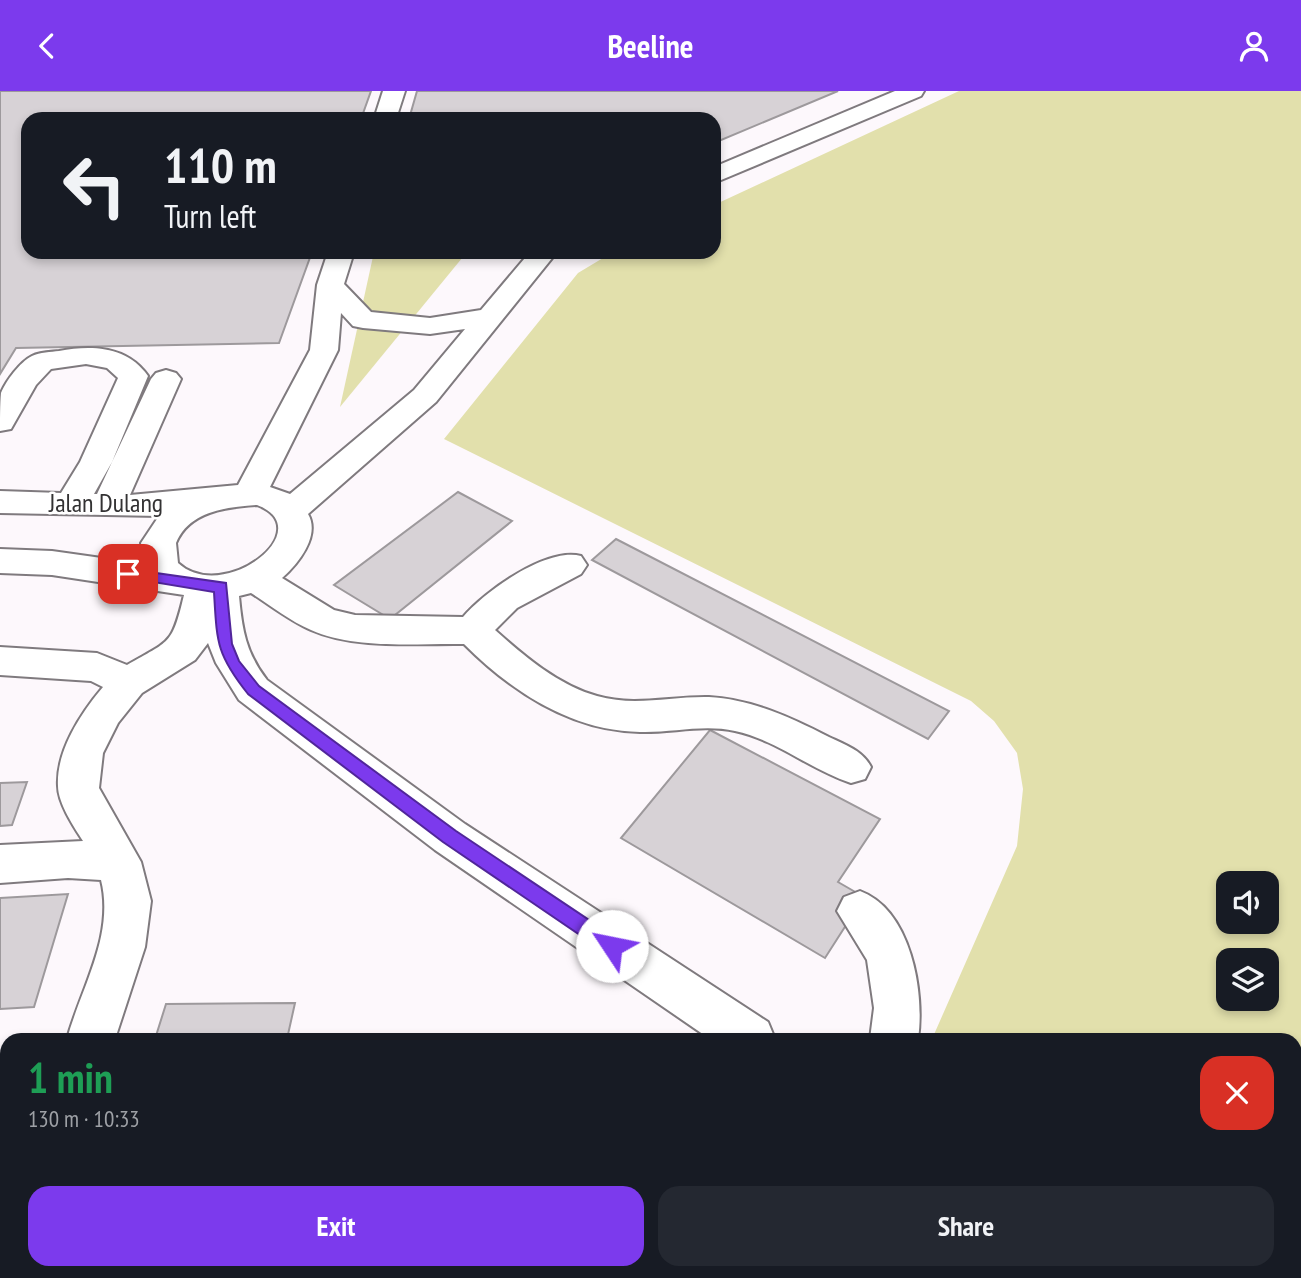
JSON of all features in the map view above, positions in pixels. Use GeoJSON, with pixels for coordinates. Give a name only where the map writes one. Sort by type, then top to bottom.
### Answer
{"type":"FeatureCollection","features":[{"type":"Feature","properties":{"kind":"street"},"geometry":{"type":"LineString","coordinates":[[721,173],[913,91]]}},
{"type":"Feature","properties":{"kind":"street"},"geometry":{"type":"LineString","coordinates":[[0,561],[52,563],[215,583],[286,557],[296,541],[297,525],[290,511],[274,499],[250,494],[324,350],[330,285],[339,259]]}},
{"type":"Feature","properties":{"kind":"street"},"geometry":{"type":"LineString","coordinates":[[290,511],[425,396],[538,259]]}},
{"type":"Feature","properties":{"kind":"street"},"geometry":{"type":"LineString","coordinates":[[330,285],[363,320],[430,326],[486,319]]}},
{"type":"Feature","properties":{"kind":"street"},"geometry":{"type":"LineString","coordinates":[[0,391],[9,378],[29,372],[42,362],[86,355],[117,361],[133,376],[96,463],[72,503]]}},
{"type":"Feature","properties":{"kind":"street"},"geometry":{"type":"LineString","coordinates":[[0,422],[29,372]]}},
{"type":"Feature","properties":{"kind":"street"},"geometry":{"type":"LineString","coordinates":[[110,503],[166,379]]}},
{"type":"Feature","properties":{"kind":"street","name":"Jalan Dulang"},"geometry":{"type":"LineString","coordinates":[[0,502],[174,503],[250,494]]}},
{"type":"Feature","properties":{"kind":"street"},"geometry":{"type":"LineString","coordinates":[[211,499],[180,516],[159,538],[157,555],[164,570],[215,583],[324,621],[355,628],[473,631],[497,655],[562,699],[605,714],[639,717],[677,712],[719,713],[756,721],[851,767]]}},
{"type":"Feature","properties":{"kind":"street"},"geometry":{"type":"LineString","coordinates":[[473,631],[487,612],[507,594],[569,565]]}},
{"type":"Feature","properties":{"kind":"street"},"geometry":{"type":"LineString","coordinates":[[93,1033],[122,947],[130,901],[119,862],[92,819],[78,787],[83,753],[103,714],[128,684],[182,650],[193,636],[215,583]]}},
{"type":"Feature","properties":{"kind":"street"},"geometry":{"type":"LineString","coordinates":[[215,583],[225,644],[232,663],[253,690],[450,837],[742,1033]]}},
{"type":"Feature","properties":{"kind":"street"},"geometry":{"type":"LineString","coordinates":[[0,661],[97,667],[128,684]]}},
{"type":"Feature","properties":{"kind":"street"},"geometry":{"type":"LineString","coordinates":[[0,864],[68,859],[119,862]]}},
{"type":"Feature","properties":{"kind":"street"},"geometry":{"type":"LineString","coordinates":[[860,911],[889,954],[898,1008],[895,1033]]}},
{"type":"Feature","properties":{"kind":"shaded area"},"geometry":{"type":"Polygon","coordinates":[[[959,91],[1301,91],[1301,1033],[935,1033],[1017,846],[1023,789],[1017,753],[994,721],[971,701],[444,439],[578,273],[601,259],[721,259],[721,202],[959,91]]]}},
{"type":"Feature","properties":{"kind":"shaded area"},"geometry":{"type":"Polygon","coordinates":[[[372,259],[461,259],[340,407],[372,259]]]}},
{"type":"Feature","properties":{"kind":"building"},"geometry":{"type":"Polygon","coordinates":[[[0,91],[371,91],[364,112],[21,112],[21,259],[309,259],[279,343],[16,348],[0,374],[0,91]]]}},
{"type":"Feature","properties":{"kind":"building"},"geometry":{"type":"Polygon","coordinates":[[[417,91],[838,91],[721,140],[721,112],[411,112],[417,91]]]}},
{"type":"Feature","properties":{"kind":"building"},"geometry":{"type":"Polygon","coordinates":[[[458,492],[512,521],[390,619],[334,585],[458,492]]]}},
{"type":"Feature","properties":{"kind":"building"},"geometry":{"type":"Polygon","coordinates":[[[616,539],[949,711],[928,739],[592,560],[616,539]]]}},
{"type":"Feature","properties":{"kind":"building"},"geometry":{"type":"Polygon","coordinates":[[[710,730],[880,819],[838,882],[864,897],[825,958],[621,838],[710,730]]]}},
{"type":"Feature","properties":{"kind":"building"},"geometry":{"type":"Polygon","coordinates":[[[27,782],[12,825],[0,826],[0,783],[27,782]]]}},
{"type":"Feature","properties":{"kind":"building"},"geometry":{"type":"Polygon","coordinates":[[[68,894],[34,1007],[0,1009],[0,898],[68,894]]]}},
{"type":"Feature","properties":{"kind":"building"},"geometry":{"type":"Polygon","coordinates":[[[295,1003],[288,1033],[157,1033],[166,1004],[295,1003]]]}},
{"type":"Feature","properties":{"kind":"route"},"geometry":{"type":"LineString","coordinates":[[128,574],[204,587],[221,586],[225,644],[232,663],[253,690],[450,837],[612,946]]}}]}
